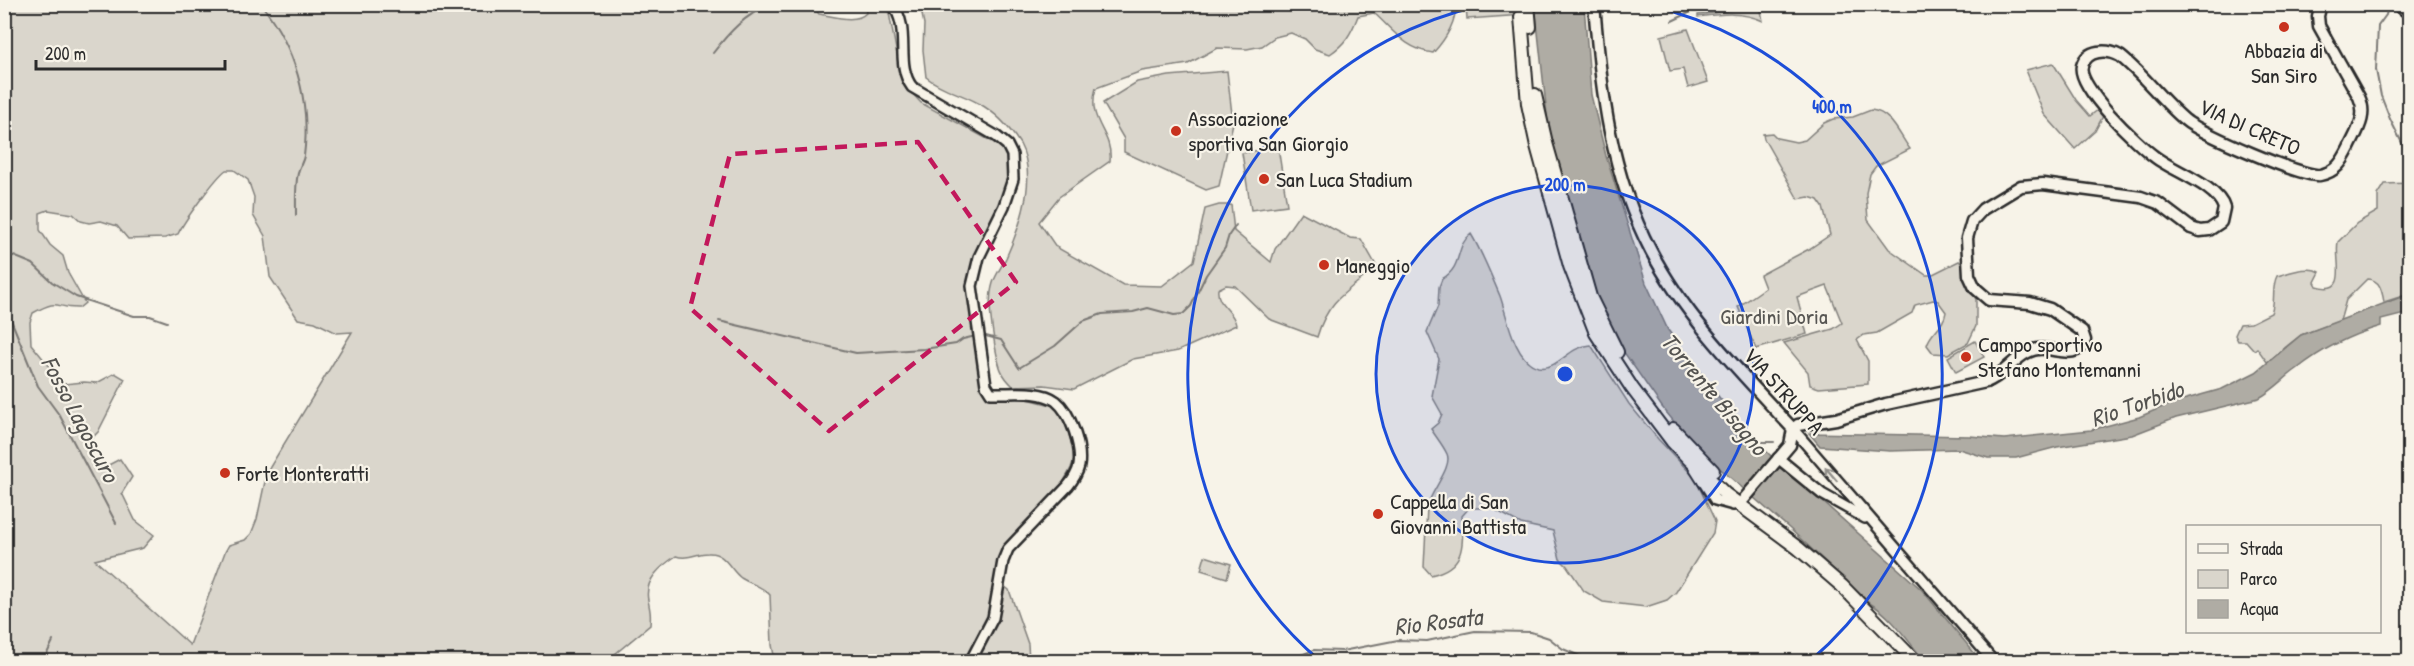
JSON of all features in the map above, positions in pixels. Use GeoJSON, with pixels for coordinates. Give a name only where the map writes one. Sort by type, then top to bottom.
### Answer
{"type":"FeatureCollection","features":[{"type":"Feature","properties":{"kind":"main road"},"geometry":{"type":"LineString","coordinates":[[1528,4],[1536,102],[1590,297],[1613,346],[1651,402],[1711,470],[1781,529],[1798,548],[1842,586],[1916,662]]}},
{"type":"Feature","properties":{"kind":"main road","name":"VIA STRUPPA"},"geometry":{"type":"LineString","coordinates":[[1594,4],[1602,99],[1629,201],[1651,251],[1675,290],[1701,325],[1793,429]]}},
{"type":"Feature","properties":{"kind":"main road","name":"VIA DI CRETO"},"geometry":{"type":"LineString","coordinates":[[1793,429],[1798,425],[1836,419],[1902,400],[1986,382],[2036,349],[2073,352],[2081,348],[2085,340],[2082,331],[2050,309],[2030,303],[1989,300],[1978,292],[1970,280],[1967,246],[1968,229],[1972,220],[1983,209],[2015,188],[2031,183],[2142,197],[2158,203],[2196,230],[2206,231],[2218,225],[2225,211],[2217,194],[2153,156],[2086,87],[2082,68],[2086,60],[2094,53],[2102,51],[2120,56],[2185,120],[2197,128],[2265,159],[2311,175],[2318,176],[2332,171],[2342,161],[2362,119],[2363,109],[2359,97],[2319,26],[2318,16],[2321,4]]}},
{"type":"Feature","properties":{"kind":"main road"},"geometry":{"type":"LineString","coordinates":[[2397,4],[2409,14]]}},
{"type":"Feature","properties":{"kind":"main road"},"geometry":{"type":"LineString","coordinates":[[1521,17],[1531,117],[1564,244],[1582,301],[1596,333],[1632,388],[1672,441],[1690,460],[1744,499]]}},
{"type":"Feature","properties":{"kind":"main road"},"geometry":{"type":"LineString","coordinates":[[1744,499],[1790,445],[1793,429]]}},
{"type":"Feature","properties":{"kind":"street"},"geometry":{"type":"LineString","coordinates":[[892,4],[903,26],[906,76],[912,87],[996,136],[1006,145],[1012,155],[1012,187],[979,257],[972,286],[986,385],[991,393],[1034,393],[1055,400],[1065,411],[1079,456],[1076,476],[1008,549],[1003,561],[993,618],[970,662]]}},
{"type":"Feature","properties":{"kind":"street","name":"VIA STRUPPA"},"geometry":{"type":"LineString","coordinates":[[1793,429],[1994,662]]}},
{"type":"Feature","properties":{"kind":"street"},"geometry":{"type":"LineString","coordinates":[[1790,445],[1799,444],[1808,447]]}},
{"type":"Feature","properties":{"kind":"street"},"geometry":{"type":"LineString","coordinates":[[1777,459],[1831,499],[1862,515],[1879,529]]}},
{"type":"Feature","properties":{"kind":"street"},"geometry":{"type":"LineString","coordinates":[[1831,499],[1846,500],[1845,490]]}},
{"type":"Feature","properties":{"kind":"highlighted area"},"geometry":{"type":"Polygon","coordinates":[[[918,142],[1016,282],[829,431],[690,308],[730,154],[918,142]]]}},
{"type":"Feature","properties":{"kind":"green space"},"geometry":{"type":"Polygon","coordinates":[[[811,4],[819,14],[850,19],[866,13],[865,5],[884,5],[889,13],[899,65],[910,91],[921,103],[1002,147],[1008,163],[1009,178],[1006,193],[977,252],[969,278],[973,327],[984,390],[993,398],[1024,398],[1055,406],[1061,413],[1075,456],[1059,490],[1004,551],[997,568],[993,605],[968,661],[775,661],[770,595],[737,575],[719,555],[704,553],[684,557],[676,556],[659,569],[651,580],[647,593],[650,625],[615,654],[612,661],[5,661],[4,5],[811,4]],[[226,170],[215,181],[178,234],[165,238],[128,239],[117,226],[101,221],[89,223],[81,221],[73,214],[48,210],[40,213],[40,230],[50,245],[63,256],[68,273],[85,303],[79,308],[53,305],[33,313],[30,322],[31,344],[64,384],[97,383],[115,373],[125,379],[98,432],[84,446],[99,470],[120,459],[132,477],[122,493],[135,520],[154,535],[143,548],[95,560],[190,645],[225,552],[229,545],[245,540],[251,534],[257,519],[267,472],[352,332],[337,333],[315,322],[298,319],[270,277],[265,236],[253,215],[254,197],[248,180],[234,170],[226,170]]]}},
{"type":"Feature","properties":{"kind":"green space"},"geometry":{"type":"Polygon","coordinates":[[[1456,4],[1449,31],[1433,53],[1407,43],[1374,13],[1358,16],[1347,38],[1330,54],[1315,49],[1305,39],[1291,33],[1275,37],[1262,46],[1247,49],[1217,48],[1188,64],[1142,71],[1096,88],[1094,110],[1108,142],[1110,161],[1059,197],[1039,222],[1056,247],[1123,285],[1162,286],[1194,261],[1205,209],[1219,205],[1231,205],[1234,231],[1271,262],[1275,249],[1301,212],[1350,238],[1361,239],[1377,267],[1333,304],[1317,337],[1269,319],[1235,286],[1226,285],[1218,289],[1218,295],[1236,325],[1178,351],[1133,359],[1074,389],[1044,385],[1013,386],[1008,381],[1000,368],[995,346],[990,298],[994,280],[1017,232],[1025,202],[1027,171],[1025,157],[1012,132],[990,111],[926,77],[923,50],[924,24],[920,5],[1456,4]]]}},
{"type":"Feature","properties":{"kind":"green space"},"geometry":{"type":"Polygon","coordinates":[[[1466,5],[1522,5],[1523,15],[1467,19],[1466,5]]]}},
{"type":"Feature","properties":{"kind":"green space"},"geometry":{"type":"Polygon","coordinates":[[[1741,5],[1760,5],[1763,21],[1747,16],[1723,14],[1698,17],[1698,15],[1732,10],[1741,5]]]}},
{"type":"Feature","properties":{"kind":"green space"},"geometry":{"type":"Polygon","coordinates":[[[1688,29],[1708,82],[1688,88],[1683,69],[1670,71],[1661,36],[1688,29]]]}},
{"type":"Feature","properties":{"kind":"green space"},"geometry":{"type":"Polygon","coordinates":[[[2053,63],[2076,100],[2090,116],[2099,109],[2103,116],[2095,131],[2075,149],[2044,114],[2026,70],[2053,63]]]}},
{"type":"Feature","properties":{"kind":"green space","name":"Associazione sportiva San Giorgio"},"geometry":{"type":"Polygon","coordinates":[[[1227,71],[1233,123],[1219,186],[1206,190],[1124,152],[1124,139],[1103,103],[1137,82],[1169,76],[1227,71]]]}},
{"type":"Feature","properties":{"kind":"green space","name":"Giardini Doria"},"geometry":{"type":"Polygon","coordinates":[[[1871,110],[1889,119],[1910,149],[1876,166],[1870,174],[1866,193],[1868,220],[1889,249],[1926,275],[1931,275],[1959,261],[1962,264],[1968,286],[1976,299],[1976,326],[1968,343],[1948,354],[1933,353],[1927,345],[1931,336],[1943,322],[1946,312],[1938,301],[1933,300],[1915,305],[1912,313],[1877,333],[1864,335],[1857,340],[1868,361],[1868,384],[1819,388],[1810,385],[1808,372],[1784,343],[1833,329],[1842,323],[1827,286],[1797,297],[1807,334],[1756,349],[1738,307],[1765,288],[1760,275],[1830,235],[1823,207],[1818,200],[1809,197],[1798,199],[1763,134],[1772,133],[1777,138],[1796,142],[1805,140],[1824,123],[1833,119],[1853,117],[1871,110]]]}},
{"type":"Feature","properties":{"kind":"green space","name":"San Luca Stadium"},"geometry":{"type":"Polygon","coordinates":[[[1278,147],[1287,205],[1251,210],[1242,153],[1278,147]]]}},
{"type":"Feature","properties":{"kind":"green space"},"geometry":{"type":"Polygon","coordinates":[[[2409,183],[2409,294],[2384,302],[2378,283],[2367,279],[2346,300],[2340,321],[2301,335],[2267,362],[2257,348],[2254,350],[2246,341],[2238,341],[2235,335],[2240,324],[2251,323],[2271,313],[2277,276],[2310,269],[2320,272],[2315,282],[2317,286],[2327,288],[2334,286],[2338,274],[2338,242],[2357,223],[2378,211],[2378,195],[2385,184],[2409,183]]]}},
{"type":"Feature","properties":{"kind":"green space"},"geometry":{"type":"Polygon","coordinates":[[[1471,234],[1490,272],[1517,347],[1523,356],[1538,367],[1545,367],[1576,349],[1591,345],[1629,404],[1695,478],[1715,521],[1713,533],[1676,592],[1667,600],[1646,607],[1603,602],[1584,591],[1560,559],[1553,531],[1521,524],[1492,508],[1469,508],[1462,516],[1462,545],[1460,553],[1451,566],[1431,575],[1424,567],[1427,507],[1444,473],[1448,459],[1431,429],[1438,423],[1442,414],[1432,396],[1439,359],[1427,332],[1438,306],[1442,279],[1453,268],[1462,245],[1471,234]]]}},
{"type":"Feature","properties":{"kind":"green space","name":"Campo sportivo Stefano Montemanni"},"geometry":{"type":"Polygon","coordinates":[[[1975,341],[1984,357],[1956,372],[1948,357],[1975,341]]]}},
{"type":"Feature","properties":{"kind":"green space"},"geometry":{"type":"Polygon","coordinates":[[[1205,556],[1231,564],[1227,578],[1201,570],[1205,556]]]}},
{"type":"Feature","properties":{"kind":"green space"},"geometry":{"type":"Polygon","coordinates":[[[1004,586],[1009,590],[1028,644],[1029,660],[1028,662],[975,662],[998,618],[1004,586]]]}},
{"type":"Feature","properties":{"kind":"water","name":"Torrente Bisagno"},"geometry":{"type":"Polygon","coordinates":[[[1535,5],[1584,5],[1591,95],[1606,156],[1646,283],[1668,330],[1725,405],[1769,454],[1922,590],[1981,661],[1925,661],[1886,615],[1694,446],[1662,407],[1614,338],[1600,307],[1586,265],[1548,124],[1535,5]]]}},
{"type":"Feature","properties":{"kind":"water"},"geometry":{"type":"Polygon","coordinates":[[[2409,294],[2409,313],[2381,320],[2381,326],[2347,338],[2326,349],[2259,398],[2176,418],[2132,435],[2057,447],[2016,458],[1988,458],[1959,449],[1890,451],[1820,446],[1809,433],[1970,436],[2004,439],[2091,430],[2139,417],[2172,403],[2222,389],[2256,372],[2301,335],[2409,294]]]}},
{"type":"Feature","properties":{"kind":"waterway"},"geometry":{"type":"LineString","coordinates":[[261,4],[283,38],[298,76],[302,95],[306,135],[304,156],[296,183],[296,215]]}},
{"type":"Feature","properties":{"kind":"waterway"},"geometry":{"type":"LineString","coordinates":[[713,53],[738,25],[770,4]]}},
{"type":"Feature","properties":{"kind":"waterway"},"geometry":{"type":"LineString","coordinates":[[1713,8],[1731,4]]}},
{"type":"Feature","properties":{"kind":"waterway"},"geometry":{"type":"LineString","coordinates":[[2388,6],[2386,15],[2378,26],[2376,70],[2381,96],[2410,159]]}},
{"type":"Feature","properties":{"kind":"waterway"},"geometry":{"type":"LineString","coordinates":[[1672,21],[1693,11]]}},
{"type":"Feature","properties":{"kind":"waterway"},"geometry":{"type":"LineString","coordinates":[[982,335],[1001,340],[1019,368],[1055,346],[1083,321],[1102,314],[1133,312],[1148,308],[1174,315],[1183,314],[1191,306],[1206,275],[1225,248],[1229,235],[1236,225]]}},
{"type":"Feature","properties":{"kind":"waterway"},"geometry":{"type":"LineString","coordinates":[[4,252],[33,264],[52,282],[76,297],[134,316],[150,316],[167,322]]}},
{"type":"Feature","properties":{"kind":"waterway","name":"Fosso Lagoscuro"},"geometry":{"type":"LineString","coordinates":[[4,296],[7,310],[38,386],[60,416],[116,523]]}},
{"type":"Feature","properties":{"kind":"waterway"},"geometry":{"type":"LineString","coordinates":[[719,321],[856,353],[924,349],[956,344],[963,339],[976,336]]}},
{"type":"Feature","properties":{"kind":"waterway","name":"Rio Torbido"},"geometry":{"type":"LineString","coordinates":[[1756,442],[1774,442]]}},
{"type":"Feature","properties":{"kind":"waterway","name":"Rio Rosata"},"geometry":{"type":"LineString","coordinates":[[1283,662],[1314,650],[1342,651],[1398,640],[1427,641],[1475,631],[1531,632],[1549,638],[1563,649],[1594,662]]}},
{"type":"Feature","properties":{"kind":"waterway"},"geometry":{"type":"LineString","coordinates":[[43,662],[53,641]]}},
{"type":"Feature","properties":{"kind":"waterway","name":"Rio Rosata"},"geometry":{"type":"LineString","coordinates":[[1805,662],[1811,660]]}},
{"type":"Feature","properties":{"kind":"tunnel"},"geometry":{"type":"LineString","coordinates":[[1520,4],[1521,17]]}},
{"type":"Feature","properties":{"kind":"place","name":"Abbazia di San Siro"},"geometry":{"type":"Point","coordinates":[2284,27]}},
{"type":"Feature","properties":{"kind":"place","name":"Associazione sportiva San Giorgio"},"geometry":{"type":"Point","coordinates":[1176,131]}},
{"type":"Feature","properties":{"kind":"place","name":"San Luca Stadium"},"geometry":{"type":"Point","coordinates":[1264,179]}},
{"type":"Feature","properties":{"kind":"place","name":"Maneggio"},"geometry":{"type":"Point","coordinates":[1324,265]}},
{"type":"Feature","properties":{"kind":"place","name":"Campo sportivo Stefano Montemanni"},"geometry":{"type":"Point","coordinates":[1966,357]}},
{"type":"Feature","properties":{"kind":"place","name":"Forte Monteratti"},"geometry":{"type":"Point","coordinates":[225,473]}},
{"type":"Feature","properties":{"kind":"place","name":"Cappella di San Giovanni Battista"},"geometry":{"type":"Point","coordinates":[1378,514]}}]}
